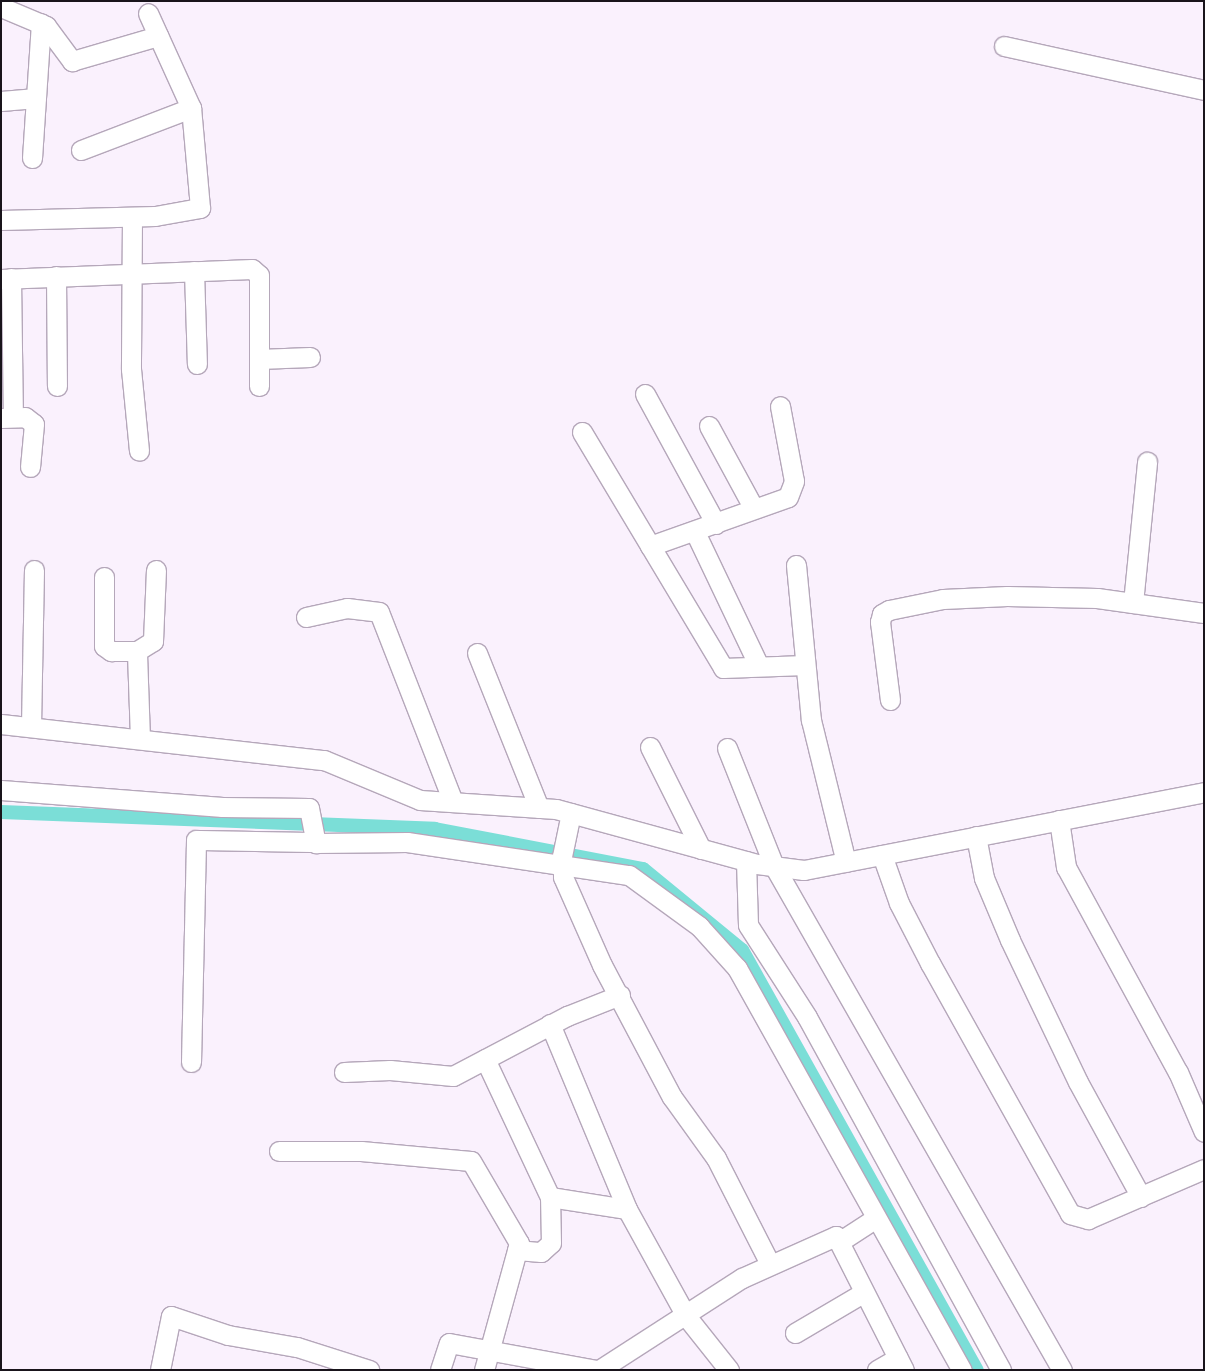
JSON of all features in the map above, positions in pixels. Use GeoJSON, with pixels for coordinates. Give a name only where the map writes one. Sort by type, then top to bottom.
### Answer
{"type":"FeatureCollection","features":[{"type":"Feature","properties":{"kind":"street"},"geometry":{"type":"LineString","coordinates":[[1,7],[41,23],[52,30],[68,58],[78,62],[158,36]]}},
{"type":"Feature","properties":{"kind":"street"},"geometry":{"type":"LineString","coordinates":[[1,220],[132,217],[193,213],[200,208],[191,108],[148,13]]}},
{"type":"Feature","properties":{"kind":"street"},"geometry":{"type":"LineString","coordinates":[[32,158],[41,23]]}},
{"type":"Feature","properties":{"kind":"street"},"geometry":{"type":"LineString","coordinates":[[1004,46],[1204,90]]}},
{"type":"Feature","properties":{"kind":"street"},"geometry":{"type":"LineString","coordinates":[[1,101],[36,98]]}},
{"type":"Feature","properties":{"kind":"street"},"geometry":{"type":"LineString","coordinates":[[81,150],[191,108]]}},
{"type":"Feature","properties":{"kind":"street"},"geometry":{"type":"LineString","coordinates":[[132,217],[134,272],[131,369],[139,451]]}},
{"type":"Feature","properties":{"kind":"street"},"geometry":{"type":"LineString","coordinates":[[30,467],[34,424],[7,417],[6,278],[252,269],[259,275],[259,386]]}},
{"type":"Feature","properties":{"kind":"street"},"geometry":{"type":"LineString","coordinates":[[194,271],[197,364]]}},
{"type":"Feature","properties":{"kind":"street"},"geometry":{"type":"LineString","coordinates":[[56,276],[57,386]]}},
{"type":"Feature","properties":{"kind":"street"},"geometry":{"type":"LineString","coordinates":[[259,359],[310,357]]}},
{"type":"Feature","properties":{"kind":"street"},"geometry":{"type":"LineString","coordinates":[[645,394],[716,524]]}},
{"type":"Feature","properties":{"kind":"street"},"geometry":{"type":"LineString","coordinates":[[650,546],[716,524],[753,506],[788,497],[793,490],[780,406]]}},
{"type":"Feature","properties":{"kind":"street"},"geometry":{"type":"LineString","coordinates":[[709,426],[753,506]]}},
{"type":"Feature","properties":{"kind":"street"},"geometry":{"type":"LineString","coordinates":[[582,432],[723,668],[805,665]]}},
{"type":"Feature","properties":{"kind":"street"},"geometry":{"type":"LineString","coordinates":[[1134,603],[1147,462]]}},
{"type":"Feature","properties":{"kind":"street"},"geometry":{"type":"LineString","coordinates":[[695,532],[759,666]]}},
{"type":"Feature","properties":{"kind":"street"},"geometry":{"type":"LineString","coordinates":[[796,565],[811,720],[846,862]]}},
{"type":"Feature","properties":{"kind":"street"},"geometry":{"type":"LineString","coordinates":[[31,726],[34,570]]}},
{"type":"Feature","properties":{"kind":"street"},"geometry":{"type":"LineString","coordinates":[[104,577],[104,646],[110,651],[137,651],[153,641],[156,570]]}},
{"type":"Feature","properties":{"kind":"street"},"geometry":{"type":"LineString","coordinates":[[890,700],[880,622],[882,614],[889,610],[943,598],[1007,596],[1134,603],[1204,612]]}},
{"type":"Feature","properties":{"kind":"street"},"geometry":{"type":"LineString","coordinates":[[306,617],[347,608],[379,612],[453,802]]}},
{"type":"Feature","properties":{"kind":"street"},"geometry":{"type":"LineString","coordinates":[[137,651],[140,740]]}},
{"type":"Feature","properties":{"kind":"street"},"geometry":{"type":"LineString","coordinates":[[477,653],[539,808]]}},
{"type":"Feature","properties":{"kind":"street"},"geometry":{"type":"LineString","coordinates":[[1,724],[324,760],[420,800],[539,808],[572,813],[746,861],[804,870],[1204,792]]}},
{"type":"Feature","properties":{"kind":"street"},"geometry":{"type":"LineString","coordinates":[[650,747],[701,849]]}},
{"type":"Feature","properties":{"kind":"street"},"geometry":{"type":"LineString","coordinates":[[727,748],[774,866],[1062,1370]]}},
{"type":"Feature","properties":{"kind":"street"},"geometry":{"type":"LineString","coordinates":[[1,790],[222,807],[309,808],[313,830]]}},
{"type":"Feature","properties":{"kind":"street"},"geometry":{"type":"LineString","coordinates":[[572,813],[562,855],[602,964],[672,1097],[716,1158],[770,1264]]}},
{"type":"Feature","properties":{"kind":"street"},"geometry":{"type":"LineString","coordinates":[[1059,820],[1066,867],[1174,1064],[1204,1132]]}},
{"type":"Feature","properties":{"kind":"street"},"geometry":{"type":"LineString","coordinates":[[191,1062],[196,840],[313,830],[407,842],[562,855],[629,875],[699,926],[737,968],[962,1370]]}},
{"type":"Feature","properties":{"kind":"street"},"geometry":{"type":"LineString","coordinates":[[976,836],[984,878],[1010,940],[1078,1082],[1141,1197]]}},
{"type":"Feature","properties":{"kind":"street"},"geometry":{"type":"LineString","coordinates":[[882,855],[925,954],[1063,1206],[1082,1219],[1141,1197],[1204,1169]]}},
{"type":"Feature","properties":{"kind":"street"},"geometry":{"type":"LineString","coordinates":[[746,861],[748,925],[807,1017],[1001,1370]]}},
{"type":"Feature","properties":{"kind":"street"},"geometry":{"type":"LineString","coordinates":[[344,1072],[390,1070],[453,1076],[550,1024],[620,995]]}},
{"type":"Feature","properties":{"kind":"street"},"geometry":{"type":"LineString","coordinates":[[550,1024],[626,1209],[686,1316],[729,1370]]}},
{"type":"Feature","properties":{"kind":"street"},"geometry":{"type":"LineString","coordinates":[[486,1058],[550,1197],[551,1243],[540,1252],[517,1250]]}},
{"type":"Feature","properties":{"kind":"street"},"geometry":{"type":"LineString","coordinates":[[279,1150],[361,1151],[471,1161],[519,1243],[484,1370]]}},
{"type":"Feature","properties":{"kind":"street"},"geometry":{"type":"LineString","coordinates":[[550,1197],[626,1209]]}},
{"type":"Feature","properties":{"kind":"street"},"geometry":{"type":"LineString","coordinates":[[839,1242],[876,1218]]}},
{"type":"Feature","properties":{"kind":"street"},"geometry":{"type":"LineString","coordinates":[[440,1370],[450,1343],[490,1352],[598,1370],[770,1264],[836,1236],[863,1293],[901,1364],[877,1370]]}},
{"type":"Feature","properties":{"kind":"street"},"geometry":{"type":"LineString","coordinates":[[795,1333],[863,1293]]}},
{"type":"Feature","properties":{"kind":"street"},"geometry":{"type":"LineString","coordinates":[[160,1370],[171,1316],[369,1370]]}},
{"type":"Feature","properties":{"kind":"waterway"},"geometry":{"type":"LineString","coordinates":[[1,812],[435,829],[643,869],[742,950],[977,1370]]}}]}
